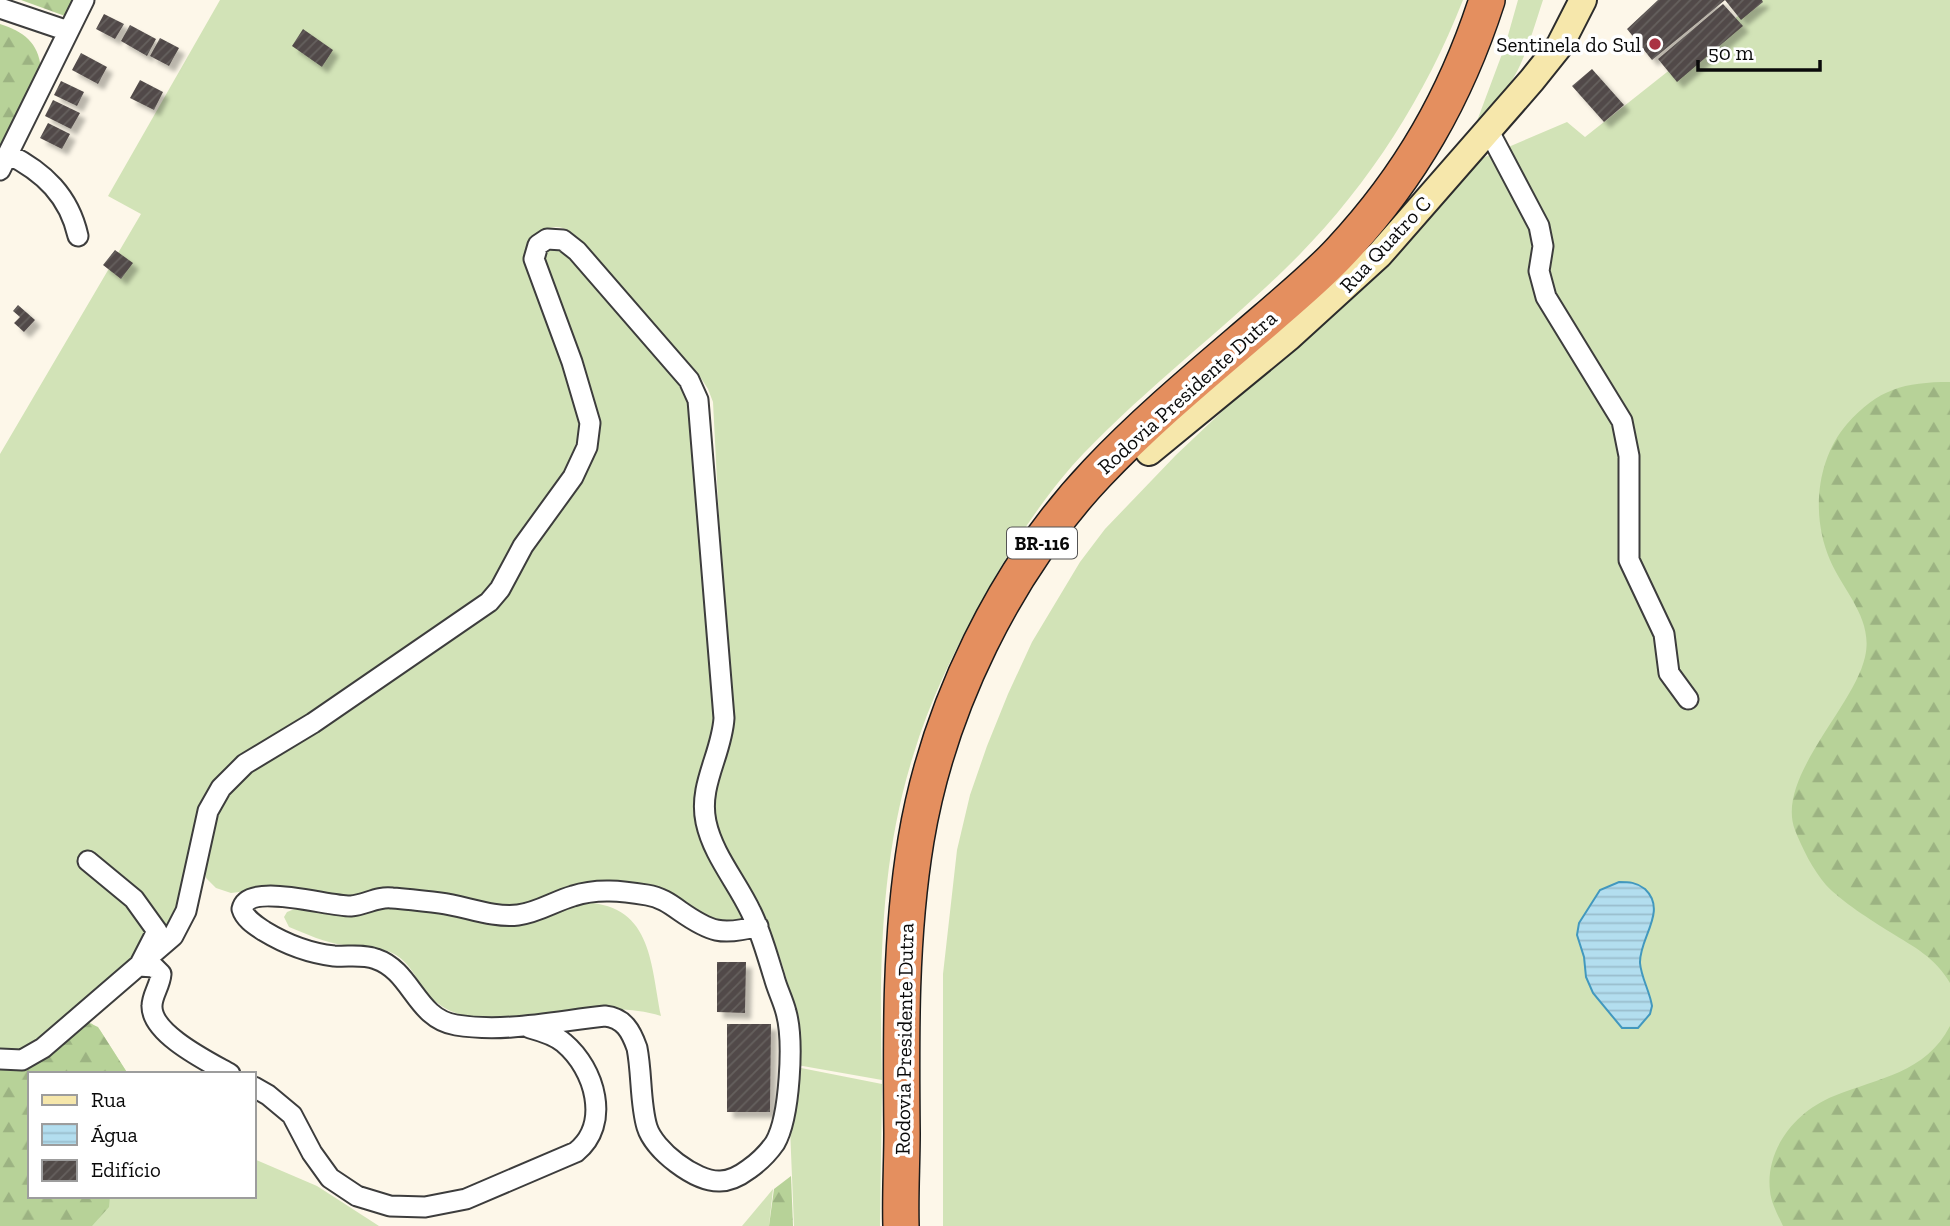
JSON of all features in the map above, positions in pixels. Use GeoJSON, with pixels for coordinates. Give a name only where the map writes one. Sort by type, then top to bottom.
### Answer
{"type":"FeatureCollection","features":[{"type":"Feature","properties":{"kind":"highway","name":"Rodovia Presidente Dutra"},"geometry":{"type":"LineString","coordinates":[[901,1226],[901,998],[911,881],[918,829],[932,772],[945,726],[968,671],[1027,564],[1094,475],[1166,407],[1339,254],[1394,189],[1437,121],[1459,74],[1487,0]]}},
{"type":"Feature","properties":{"kind":"highway","name":"Rodovia Presidente Dutra"},"geometry":{"type":"LineString","coordinates":[[923,1226],[923,1052],[930,916],[936,864],[957,769],[973,718],[1016,621],[1079,531],[1149,452],[1200,401],[1352,266],[1413,200],[1469,103],[1495,46],[1511,0]]}},
{"type":"Feature","properties":{"kind":"street"},"geometry":{"type":"LineString","coordinates":[[78,236],[75,222],[64,199],[51,183],[28,164],[4,162],[84,0]]}},
{"type":"Feature","properties":{"kind":"street","name":"Rua Quatro C"},"geometry":{"type":"LineString","coordinates":[[1149,452],[1289,337],[1379,255],[1532,80],[1559,45],[1583,0]]}},
{"type":"Feature","properties":{"kind":"street"},"geometry":{"type":"LineString","coordinates":[[0,8],[68,31]]}},
{"type":"Feature","properties":{"kind":"street"},"geometry":{"type":"LineString","coordinates":[[1492,137],[1539,226],[1543,247],[1539,271],[1546,297],[1622,421],[1629,456],[1629,561],[1664,634],[1669,673],[1688,699]]}},
{"type":"Feature","properties":{"kind":"street"},"geometry":{"type":"LineString","coordinates":[[0,1059],[22,1060],[43,1048],[173,936],[193,886],[208,811],[221,788],[245,764],[313,723],[489,602],[500,589],[523,547],[573,477],[587,447],[590,423],[572,362],[534,259],[538,245],[552,238],[563,240],[576,251],[689,380],[698,400],[724,719],[720,742],[706,785],[705,818],[715,850],[758,926],[786,1011],[790,1072],[782,1127],[776,1142],[756,1164],[733,1179],[708,1180],[674,1161],[657,1145],[647,1130],[637,1048],[632,1035],[619,1020],[605,1016],[521,1026],[472,1026],[445,1022],[423,1006],[397,972],[385,962],[364,956],[312,953],[292,947],[243,914],[242,905],[255,896],[306,899],[351,906],[390,897],[501,915],[518,915],[574,895],[595,891],[620,891],[664,900],[710,930],[738,932],[758,926]]}},
{"type":"Feature","properties":{"kind":"street"},"geometry":{"type":"LineString","coordinates":[[88,861],[134,899],[157,931],[139,966]]}},
{"type":"Feature","properties":{"kind":"street"},"geometry":{"type":"LineString","coordinates":[[139,966],[154,967],[161,974],[152,1008],[156,1022],[179,1042],[227,1072]]}},
{"type":"Feature","properties":{"kind":"street"},"geometry":{"type":"LineString","coordinates":[[256,1088],[286,1109],[299,1126],[320,1166],[330,1178],[357,1196],[374,1203],[407,1208],[466,1199],[576,1152],[593,1129],[596,1097],[578,1057],[555,1037],[521,1026]]}},
{"type":"Feature","properties":{"kind":"green space"},"geometry":{"type":"Polygon","coordinates":[[[21,0],[73,0],[65,16],[21,0]]]}},
{"type":"Feature","properties":{"kind":"green space"},"geometry":{"type":"Polygon","coordinates":[[[220,0],[1463,0],[1410,110],[1365,178],[1340,210],[1284,270],[1149,390],[1072,466],[1022,532],[970,622],[942,678],[919,736],[894,836],[884,916],[882,1080],[797,1065],[791,996],[779,954],[712,819],[726,657],[713,402],[697,372],[571,232],[557,227],[534,237],[576,396],[580,431],[569,463],[491,586],[477,603],[230,771],[179,906],[171,924],[160,938],[26,1051],[0,1052],[0,454],[141,214],[108,196],[220,0]]]}},
{"type":"Feature","properties":{"kind":"green space"},"geometry":{"type":"Polygon","coordinates":[[[1518,0],[1543,0],[1520,66],[1503,94],[1477,121],[1505,46],[1518,0]]]}},
{"type":"Feature","properties":{"kind":"green space"},"geometry":{"type":"Polygon","coordinates":[[[1758,0],[1950,0],[1950,1226],[943,1226],[943,974],[957,850],[970,795],[1008,694],[1032,642],[1080,562],[1105,529],[1176,455],[1478,160],[1567,122],[1585,137],[1758,0]]]}},
{"type":"Feature","properties":{"kind":"green space"},"geometry":{"type":"Polygon","coordinates":[[[0,24],[28,39],[37,51],[41,68],[0,157],[0,24]]]}},
{"type":"Feature","properties":{"kind":"green space"},"geometry":{"type":"Polygon","coordinates":[[[556,247],[566,253],[633,324],[663,362],[688,402],[717,717],[698,788],[752,924],[719,927],[669,894],[528,908],[355,899],[255,890],[231,893],[216,888],[206,878],[204,870],[207,831],[236,778],[464,625],[590,451],[543,258],[548,250],[556,247]]]}},
{"type":"Feature","properties":{"kind":"green space"},"geometry":{"type":"Polygon","coordinates":[[[1950,382],[1950,983],[1938,966],[1923,953],[1857,910],[1826,885],[1801,844],[1795,830],[1792,810],[1796,788],[1805,766],[1858,677],[1867,643],[1861,618],[1830,560],[1820,525],[1820,489],[1829,454],[1847,424],[1881,395],[1905,386],[1950,382]]]}},
{"type":"Feature","properties":{"kind":"green space"},"geometry":{"type":"Polygon","coordinates":[[[579,902],[603,905],[621,912],[634,924],[643,938],[649,956],[661,1016],[615,1010],[499,1020],[467,1016],[437,1003],[425,991],[407,964],[396,955],[377,948],[323,940],[289,927],[284,917],[287,912],[297,908],[385,905],[445,913],[502,925],[516,924],[579,902]]]}},
{"type":"Feature","properties":{"kind":"green space"},"geometry":{"type":"Polygon","coordinates":[[[87,1022],[98,1027],[127,1072],[28,1072],[28,1198],[110,1198],[109,1207],[92,1226],[0,1226],[0,1064],[87,1022]]]}},
{"type":"Feature","properties":{"kind":"green space"},"geometry":{"type":"Polygon","coordinates":[[[91,1023],[100,1030],[127,1072],[28,1072],[28,1198],[256,1198],[256,1160],[317,1186],[379,1226],[0,1226],[4,1065],[91,1023]]]}},
{"type":"Feature","properties":{"kind":"green space"},"geometry":{"type":"Polygon","coordinates":[[[1950,1026],[1950,1226],[1783,1226],[1772,1200],[1770,1175],[1778,1146],[1786,1133],[1807,1111],[1820,1103],[1914,1064],[1940,1042],[1950,1026]]]}},
{"type":"Feature","properties":{"kind":"green space"},"geometry":{"type":"Polygon","coordinates":[[[796,1067],[882,1084],[880,1226],[794,1226],[790,1128],[796,1067]]]}},
{"type":"Feature","properties":{"kind":"green space"},"geometry":{"type":"Polygon","coordinates":[[[791,1176],[793,1226],[769,1226],[774,1189],[791,1176]]]}},
{"type":"Feature","properties":{"kind":"green space"},"geometry":{"type":"Polygon","coordinates":[[[773,1189],[769,1226],[742,1226],[773,1189]]]}},
{"type":"Feature","properties":{"kind":"water"},"geometry":{"type":"Polygon","coordinates":[[[1619,882],[1632,883],[1645,889],[1654,906],[1640,963],[1652,1006],[1650,1014],[1638,1028],[1622,1028],[1593,993],[1586,977],[1584,957],[1577,935],[1579,923],[1600,890],[1619,882]]]}},
{"type":"Feature","properties":{"kind":"building","name":"Sentinela do Sul"},"geometry":{"type":"Polygon","coordinates":[[[1658,0],[1725,0],[1652,60],[1627,29],[1658,0]]]}},
{"type":"Feature","properties":{"kind":"building"},"geometry":{"type":"Polygon","coordinates":[[[1725,0],[1762,0],[1763,2],[1741,20],[1725,0]]]}},
{"type":"Feature","properties":{"kind":"building"},"geometry":{"type":"Polygon","coordinates":[[[1723,4],[1743,26],[1677,82],[1658,59],[1723,4]]]}},
{"type":"Feature","properties":{"kind":"building"},"geometry":{"type":"Polygon","coordinates":[[[104,14],[124,24],[115,39],[96,29],[104,14]]]}},
{"type":"Feature","properties":{"kind":"building"},"geometry":{"type":"Polygon","coordinates":[[[130,25],[156,39],[147,56],[121,41],[130,25]]]}},
{"type":"Feature","properties":{"kind":"building"},"geometry":{"type":"Polygon","coordinates":[[[303,29],[333,50],[322,67],[292,46],[303,29]]]}},
{"type":"Feature","properties":{"kind":"building"},"geometry":{"type":"Polygon","coordinates":[[[160,38],[179,48],[169,66],[150,56],[160,38]]]}},
{"type":"Feature","properties":{"kind":"building"},"geometry":{"type":"Polygon","coordinates":[[[81,53],[107,67],[98,84],[72,70],[81,53]]]}},
{"type":"Feature","properties":{"kind":"building"},"geometry":{"type":"Polygon","coordinates":[[[1592,69],[1624,105],[1604,122],[1572,86],[1592,69]]]}},
{"type":"Feature","properties":{"kind":"building"},"geometry":{"type":"Polygon","coordinates":[[[140,80],[163,92],[154,110],[130,98],[140,80]]]}},
{"type":"Feature","properties":{"kind":"building"},"geometry":{"type":"Polygon","coordinates":[[[61,81],[84,92],[77,106],[54,95],[61,81]]]}},
{"type":"Feature","properties":{"kind":"building"},"geometry":{"type":"Polygon","coordinates":[[[53,100],[80,113],[71,129],[45,116],[53,100]]]}},
{"type":"Feature","properties":{"kind":"building"},"geometry":{"type":"Polygon","coordinates":[[[48,123],[70,134],[62,149],[40,138],[48,123]]]}},
{"type":"Feature","properties":{"kind":"building"},"geometry":{"type":"Polygon","coordinates":[[[115,250],[133,263],[121,279],[103,265],[115,250]]]}},
{"type":"Feature","properties":{"kind":"building"},"geometry":{"type":"Polygon","coordinates":[[[18,305],[35,320],[24,332],[14,323],[20,317],[13,311],[18,305]]]}},
{"type":"Feature","properties":{"kind":"building"},"geometry":{"type":"Polygon","coordinates":[[[717,962],[746,962],[745,1013],[717,1012],[717,962]]]}},
{"type":"Feature","properties":{"kind":"building"},"geometry":{"type":"Polygon","coordinates":[[[727,1024],[771,1024],[770,1112],[727,1112],[727,1024]]]}},
{"type":"Feature","properties":{"kind":"place","name":"Sentinela do Sul"},"geometry":{"type":"Point","coordinates":[1655,44]}}]}
